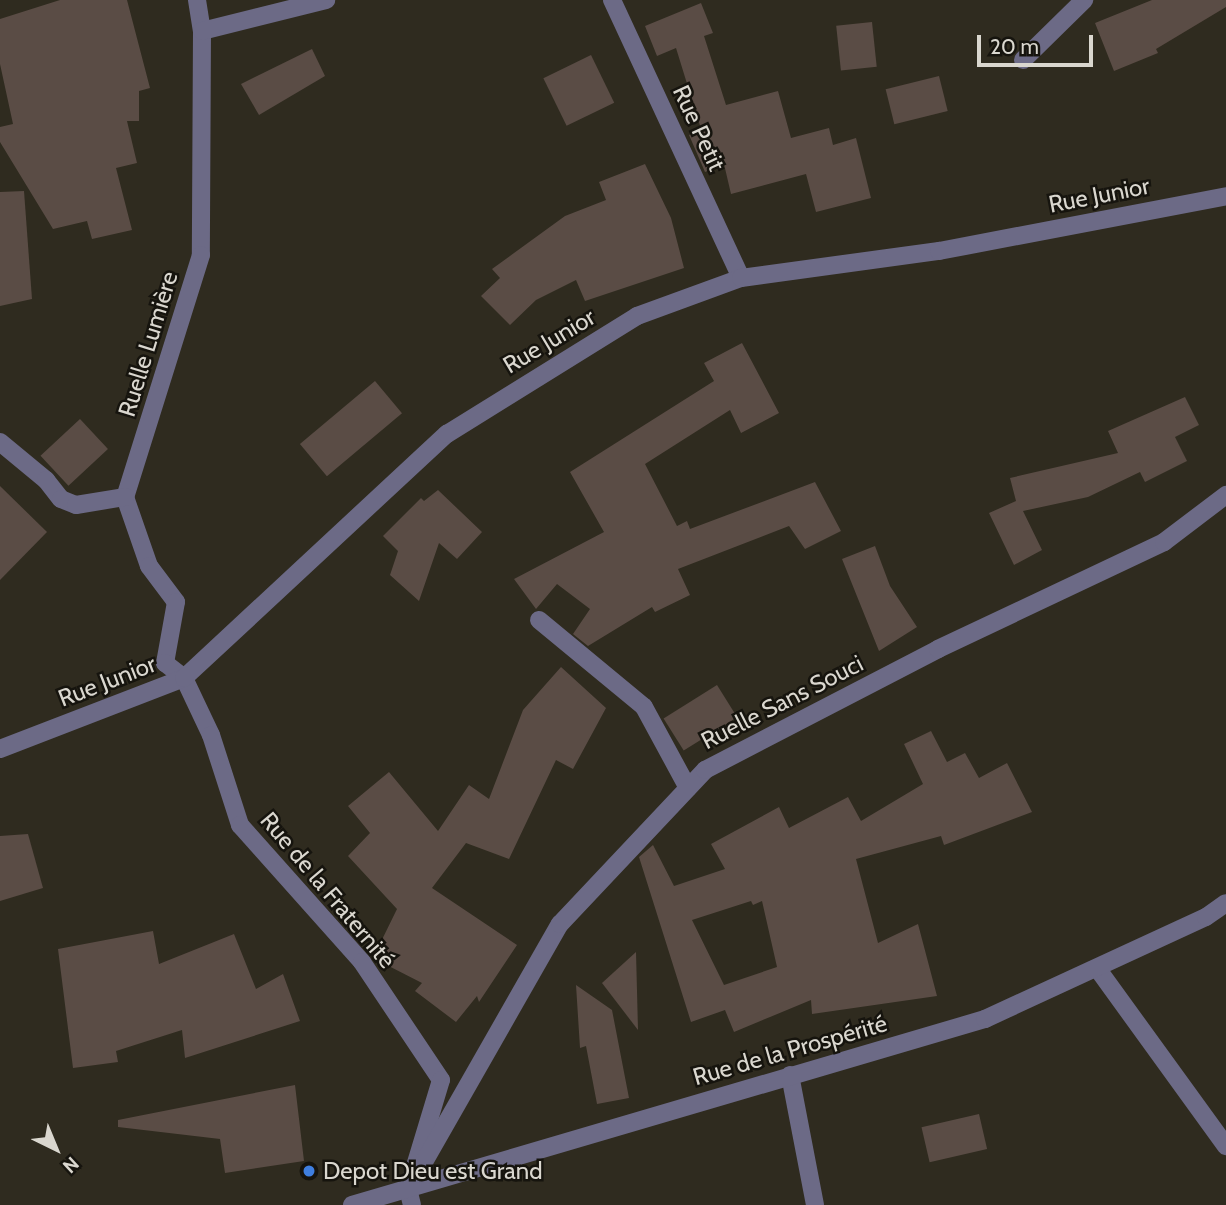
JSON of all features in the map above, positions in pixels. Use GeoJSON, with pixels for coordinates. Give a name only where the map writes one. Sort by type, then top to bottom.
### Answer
{"type":"FeatureCollection","features":[{"type":"Feature","properties":{"kind":"street","name":"Ruelle Lumière"},"geometry":{"type":"LineString","coordinates":[[125,497],[201,255],[202,31],[197,0]]}},
{"type":"Feature","properties":{"kind":"street"},"geometry":{"type":"LineString","coordinates":[[202,31],[326,0]]}},
{"type":"Feature","properties":{"kind":"street","name":"Rue Petit"},"geometry":{"type":"LineString","coordinates":[[612,0],[741,278]]}},
{"type":"Feature","properties":{"kind":"street"},"geometry":{"type":"LineString","coordinates":[[1023,60],[1084,0]]}},
{"type":"Feature","properties":{"kind":"street","name":"Rue Junior"},"geometry":{"type":"LineString","coordinates":[[0,749],[184,678],[447,434],[637,316],[741,278],[939,251],[1226,196]]}},
{"type":"Feature","properties":{"kind":"street"},"geometry":{"type":"LineString","coordinates":[[0,442],[29,464],[61,499],[76,505],[125,497],[149,566],[176,602],[165,663],[184,678]]}},
{"type":"Feature","properties":{"kind":"street","name":"Ruelle Sans Souci"},"geometry":{"type":"LineString","coordinates":[[410,1197],[560,924],[705,769],[913,662],[1164,542],[1226,495]]}},
{"type":"Feature","properties":{"kind":"street"},"geometry":{"type":"LineString","coordinates":[[539,620],[644,707],[688,788]]}},
{"type":"Feature","properties":{"kind":"street","name":"Rue de la Fraternité"},"geometry":{"type":"LineString","coordinates":[[184,678],[211,736],[240,825],[362,962],[441,1080],[410,1197]]}},
{"type":"Feature","properties":{"kind":"street","name":"Rue de la Prospérité"},"geometry":{"type":"LineString","coordinates":[[352,1205],[410,1197],[790,1075],[985,1019],[1206,918],[1226,903]]}},
{"type":"Feature","properties":{"kind":"street"},"geometry":{"type":"LineString","coordinates":[[1097,968],[1226,1146]]}},
{"type":"Feature","properties":{"kind":"street"},"geometry":{"type":"LineString","coordinates":[[790,1075],[815,1205]]}},
{"type":"Feature","properties":{"kind":"building"},"geometry":{"type":"Polygon","coordinates":[[[60,0],[127,0],[150,88],[139,91],[139,121],[127,121],[137,163],[116,168],[132,230],[92,239],[87,221],[53,229],[0,142],[0,127],[13,124],[0,64],[0,19],[60,0]]]}},
{"type":"Feature","properties":{"kind":"building"},"geometry":{"type":"Polygon","coordinates":[[[1152,0],[1226,0],[1226,7],[1156,49],[1158,53],[1114,71],[1095,23],[1152,0]]]}},
{"type":"Feature","properties":{"kind":"building"},"geometry":{"type":"Polygon","coordinates":[[[701,3],[713,33],[704,36],[726,105],[778,91],[791,138],[829,128],[833,145],[856,138],[871,198],[816,212],[806,174],[731,194],[724,164],[705,172],[689,135],[701,129],[676,48],[657,56],[645,26],[701,3]]]}},
{"type":"Feature","properties":{"kind":"building"},"geometry":{"type":"Polygon","coordinates":[[[872,22],[877,67],[841,71],[836,26],[872,22]]]}},
{"type":"Feature","properties":{"kind":"building"},"geometry":{"type":"Polygon","coordinates":[[[312,49],[325,76],[259,115],[241,84],[312,49]]]}},
{"type":"Feature","properties":{"kind":"building"},"geometry":{"type":"Polygon","coordinates":[[[591,55],[614,103],[567,126],[543,78],[591,55]]]}},
{"type":"Feature","properties":{"kind":"building"},"geometry":{"type":"Polygon","coordinates":[[[939,76],[948,111],[894,124],[886,89],[939,76]]]}},
{"type":"Feature","properties":{"kind":"building"},"geometry":{"type":"Polygon","coordinates":[[[645,164],[671,218],[684,268],[585,301],[576,280],[536,300],[510,325],[481,296],[500,278],[492,269],[565,216],[606,200],[599,182],[645,164]]]}},
{"type":"Feature","properties":{"kind":"building"},"geometry":{"type":"Polygon","coordinates":[[[24,191],[32,299],[0,306],[0,192],[24,191]]]}},
{"type":"Feature","properties":{"kind":"building"},"geometry":{"type":"Polygon","coordinates":[[[742,343],[779,413],[741,433],[730,410],[645,464],[677,526],[687,521],[690,529],[815,482],[841,531],[805,549],[789,526],[678,569],[690,595],[655,612],[652,607],[588,646],[573,634],[590,609],[557,584],[536,609],[514,579],[604,532],[570,472],[714,381],[704,363],[742,343]]]}},
{"type":"Feature","properties":{"kind":"building"},"geometry":{"type":"Polygon","coordinates":[[[375,381],[402,413],[327,476],[300,444],[375,381]]]}},
{"type":"Feature","properties":{"kind":"building"},"geometry":{"type":"Polygon","coordinates":[[[1185,397],[1199,425],[1175,437],[1187,461],[1145,482],[1140,472],[1088,497],[1023,511],[1042,550],[1014,565],[989,513],[1016,501],[1010,478],[1118,453],[1108,431],[1185,397]]]}},
{"type":"Feature","properties":{"kind":"building"},"geometry":{"type":"Polygon","coordinates":[[[80,419],[108,449],[68,486],[41,456],[80,419]]]}},
{"type":"Feature","properties":{"kind":"building"},"geometry":{"type":"Polygon","coordinates":[[[0,486],[47,532],[0,580],[0,486]]]}},
{"type":"Feature","properties":{"kind":"building"},"geometry":{"type":"Polygon","coordinates":[[[438,490],[482,532],[457,559],[439,543],[419,601],[390,575],[398,551],[383,536],[421,498],[424,501],[438,490]]]}},
{"type":"Feature","properties":{"kind":"building"},"geometry":{"type":"Polygon","coordinates":[[[875,546],[890,586],[917,627],[879,651],[842,559],[875,546]]]}},
{"type":"Feature","properties":{"kind":"building"},"geometry":{"type":"Polygon","coordinates":[[[561,667],[606,708],[573,769],[556,760],[509,859],[466,843],[432,888],[517,945],[479,1002],[477,996],[456,1022],[415,991],[422,983],[373,958],[397,909],[348,856],[370,833],[348,806],[389,772],[438,831],[469,785],[489,799],[523,710],[561,667]]]}},
{"type":"Feature","properties":{"kind":"building"},"geometry":{"type":"Polygon","coordinates":[[[717,685],[737,717],[684,751],[664,718],[717,685]]]}},
{"type":"Feature","properties":{"kind":"building"},"geometry":{"type":"Polygon","coordinates":[[[931,731],[947,762],[965,753],[979,778],[1007,763],[1032,812],[944,845],[941,836],[856,859],[878,943],[918,924],[937,996],[812,1014],[811,1000],[734,1032],[725,1010],[691,1022],[639,857],[653,845],[674,886],[725,869],[711,844],[779,807],[789,828],[848,797],[861,821],[923,784],[904,744],[931,731]],[[751,901],[692,920],[724,985],[777,967],[762,901],[753,905],[751,901]]]}},
{"type":"Feature","properties":{"kind":"building"},"geometry":{"type":"Polygon","coordinates":[[[28,834],[43,888],[0,901],[0,836],[28,834]]]}},
{"type":"Feature","properties":{"kind":"building"},"geometry":{"type":"Polygon","coordinates":[[[153,931],[159,964],[234,934],[256,989],[283,974],[300,1021],[185,1058],[182,1030],[116,1051],[118,1062],[73,1068],[58,949],[153,931]]]}},
{"type":"Feature","properties":{"kind":"building"},"geometry":{"type":"Polygon","coordinates":[[[636,952],[638,1030],[602,983],[636,952]]]}},
{"type":"Feature","properties":{"kind":"building"},"geometry":{"type":"Polygon","coordinates":[[[576,985],[612,1010],[629,1098],[597,1104],[586,1046],[580,1048],[576,985]]]}},
{"type":"Feature","properties":{"kind":"building"},"geometry":{"type":"Polygon","coordinates":[[[295,1085],[304,1161],[225,1173],[220,1139],[118,1127],[118,1120],[295,1085]]]}},
{"type":"Feature","properties":{"kind":"building"},"geometry":{"type":"Polygon","coordinates":[[[979,1114],[987,1149],[930,1162],[922,1127],[979,1114]]]}},
{"type":"Feature","properties":{"kind":"place","name":"Depot Dieu est Grand"},"geometry":{"type":"Point","coordinates":[309,1171]}}]}
